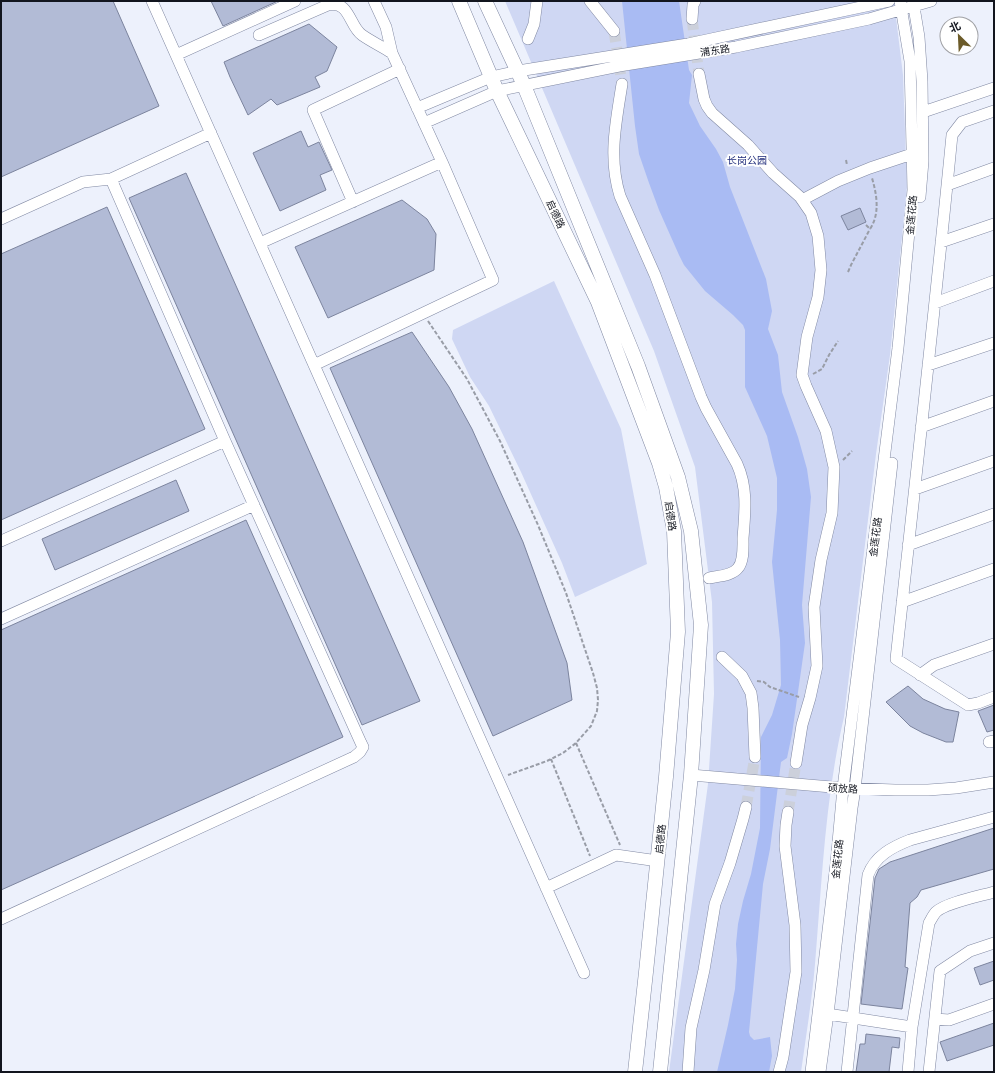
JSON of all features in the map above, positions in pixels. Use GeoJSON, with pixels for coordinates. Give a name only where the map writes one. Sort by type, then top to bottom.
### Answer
{"type":"FeatureCollection","features":[{"type":"Feature","properties":{"kind":"main road","name":"启德路"},"geometry":{"type":"LineString","coordinates":[[459,1],[497,92],[598,302],[659,463],[666,487],[674,531],[678,632],[658,861],[635,1072]]}},
{"type":"Feature","properties":{"kind":"main road","name":"启德路"},"geometry":{"type":"LineString","coordinates":[[485,1],[518,71],[638,366],[678,477],[692,531],[701,625],[691,775],[660,1072]]}},
{"type":"Feature","properties":{"kind":"street"},"geometry":{"type":"LineString","coordinates":[[176,55],[295,1]]}},
{"type":"Feature","properties":{"kind":"street"},"geometry":{"type":"LineString","coordinates":[[314,365],[493,280],[442,162],[392,53],[386,27],[374,1]]}},
{"type":"Feature","properties":{"kind":"street"},"geometry":{"type":"LineString","coordinates":[[528,38],[534,24],[537,1]]}},
{"type":"Feature","properties":{"kind":"street"},"geometry":{"type":"LineString","coordinates":[[590,1],[614,31]]}},
{"type":"Feature","properties":{"kind":"street"},"geometry":{"type":"LineString","coordinates":[[692,19],[693,5],[695,1]]}},
{"type":"Feature","properties":{"kind":"street","name":"浦东路"},"geometry":{"type":"LineString","coordinates":[[417,108],[491,77],[518,71],[688,44],[889,1]]}},
{"type":"Feature","properties":{"kind":"street","name":"浦东路"},"geometry":{"type":"LineString","coordinates":[[424,123],[497,92],[619,66],[736,47],[869,19],[901,5],[931,1]]}},
{"type":"Feature","properties":{"kind":"street"},"geometry":{"type":"LineString","coordinates":[[155,2],[176,55],[584,974]]}},
{"type":"Feature","properties":{"kind":"street"},"geometry":{"type":"LineString","coordinates":[[259,35],[328,5],[334,4],[346,9],[358,31],[362,35],[392,53]]}},
{"type":"Feature","properties":{"kind":"street","name":"金莲花路"},"geometry":{"type":"LineString","coordinates":[[811,1072],[823,1014],[855,789],[910,308],[923,162],[922,81],[919,37],[913,4]]}},
{"type":"Feature","properties":{"kind":"street","name":"金莲花路"},"geometry":{"type":"LineString","coordinates":[[820,1072],[823,1014],[843,788],[898,348],[913,190],[910,61],[901,5]]}},
{"type":"Feature","properties":{"kind":"street"},"geometry":{"type":"LineString","coordinates":[[352,202],[313,110],[400,69]]}},
{"type":"Feature","properties":{"kind":"street"},"geometry":{"type":"LineString","coordinates":[[699,74],[704,99],[712,113],[748,145],[773,173],[800,197],[811,213],[818,236],[821,270],[818,297],[807,337],[803,364],[803,377],[826,431],[834,467],[832,513],[821,560],[814,606],[817,666],[802,725],[796,763]]}},
{"type":"Feature","properties":{"kind":"street"},"geometry":{"type":"LineString","coordinates":[[622,84],[613,147],[614,170],[620,196],[655,275],[703,403],[737,464],[741,472],[743,482],[746,512],[742,558],[739,567],[731,573],[709,578]]}},
{"type":"Feature","properties":{"kind":"street"},"geometry":{"type":"LineString","coordinates":[[923,112],[994,88]]}},
{"type":"Feature","properties":{"kind":"street"},"geometry":{"type":"LineString","coordinates":[[994,111],[962,122],[952,135],[896,659],[968,705],[994,697]]}},
{"type":"Feature","properties":{"kind":"street"},"geometry":{"type":"LineString","coordinates":[[1,219],[83,182],[111,179],[211,133]]}},
{"type":"Feature","properties":{"kind":"street"},"geometry":{"type":"LineString","coordinates":[[802,200],[838,181],[870,168],[912,154]]}},
{"type":"Feature","properties":{"kind":"street"},"geometry":{"type":"LineString","coordinates":[[260,244],[442,162]]}},
{"type":"Feature","properties":{"kind":"street"},"geometry":{"type":"LineString","coordinates":[[947,186],[994,168]]}},
{"type":"Feature","properties":{"kind":"street"},"geometry":{"type":"LineString","coordinates":[[1,919],[354,757],[362,750],[361,743],[225,441],[111,179]]}},
{"type":"Feature","properties":{"kind":"street"},"geometry":{"type":"LineString","coordinates":[[941,242],[994,224]]}},
{"type":"Feature","properties":{"kind":"street"},"geometry":{"type":"LineString","coordinates":[[935,303],[994,281]]}},
{"type":"Feature","properties":{"kind":"street"},"geometry":{"type":"LineString","coordinates":[[928,365],[994,343]]}},
{"type":"Feature","properties":{"kind":"street"},"geometry":{"type":"LineString","coordinates":[[921,426],[994,401]]}},
{"type":"Feature","properties":{"kind":"street"},"geometry":{"type":"LineString","coordinates":[[1,541],[225,441]]}},
{"type":"Feature","properties":{"kind":"street"},"geometry":{"type":"LineString","coordinates":[[915,489],[994,461]]}},
{"type":"Feature","properties":{"kind":"street"},"geometry":{"type":"LineString","coordinates":[[1,618],[254,505]]}},
{"type":"Feature","properties":{"kind":"street"},"geometry":{"type":"LineString","coordinates":[[908,545],[994,514]]}},
{"type":"Feature","properties":{"kind":"street"},"geometry":{"type":"LineString","coordinates":[[902,602],[994,570]]}},
{"type":"Feature","properties":{"kind":"street"},"geometry":{"type":"LineString","coordinates":[[920,674],[934,665],[994,644]]}},
{"type":"Feature","properties":{"kind":"street"},"geometry":{"type":"LineString","coordinates":[[722,657],[742,676],[751,693],[753,701],[755,758]]}},
{"type":"Feature","properties":{"kind":"street","name":"硕放路"},"geometry":{"type":"LineString","coordinates":[[691,775],[855,789],[928,790],[956,788],[994,782]]}},
{"type":"Feature","properties":{"kind":"street"},"geometry":{"type":"LineString","coordinates":[[688,1072],[691,1028],[704,970],[715,904],[744,819],[746,807]]}},
{"type":"Feature","properties":{"kind":"street"},"geometry":{"type":"LineString","coordinates":[[779,1072],[783,1057],[796,972],[795,925],[785,846],[788,812]]}},
{"type":"Feature","properties":{"kind":"street"},"geometry":{"type":"LineString","coordinates":[[848,1072],[868,875],[871,868],[876,860],[885,852],[898,844],[994,817]]}},
{"type":"Feature","properties":{"kind":"street"},"geometry":{"type":"LineString","coordinates":[[546,888],[616,855],[658,861]]}},
{"type":"Feature","properties":{"kind":"street"},"geometry":{"type":"LineString","coordinates":[[908,1072],[912,1027],[929,923],[936,913],[944,907],[994,892]]}},
{"type":"Feature","properties":{"kind":"street"},"geometry":{"type":"LineString","coordinates":[[929,1072],[940,970],[970,951],[994,943]]}},
{"type":"Feature","properties":{"kind":"street"},"geometry":{"type":"LineString","coordinates":[[935,1019],[949,1020],[994,1004]]}},
{"type":"Feature","properties":{"kind":"street"},"geometry":{"type":"LineString","coordinates":[[823,1014],[912,1027]]}},
{"type":"Feature","properties":{"kind":"path"},"geometry":{"type":"LineString","coordinates":[[848,272],[875,222],[875,188],[870,168]]}},
{"type":"Feature","properties":{"kind":"path"},"geometry":{"type":"LineString","coordinates":[[866,225],[870,229]]}},
{"type":"Feature","properties":{"kind":"path"},"geometry":{"type":"LineString","coordinates":[[423,313],[466,379],[500,441],[538,525],[566,593],[597,688],[597,712],[591,726],[576,743],[563,753],[551,759],[498,779]]}},
{"type":"Feature","properties":{"kind":"path"},"geometry":{"type":"LineString","coordinates":[[803,377],[822,370],[838,341]]}},
{"type":"Feature","properties":{"kind":"path"},"geometry":{"type":"LineString","coordinates":[[747,685],[754,681],[764,682],[770,687],[797,697],[810,698]]}},
{"type":"Feature","properties":{"kind":"path"},"geometry":{"type":"LineString","coordinates":[[576,743],[625,856]]}},
{"type":"Feature","properties":{"kind":"path"},"geometry":{"type":"LineString","coordinates":[[551,759],[594,865]]}},
{"type":"Feature","properties":{"kind":"green space","name":"长岗公园"},"geometry":{"type":"Polygon","coordinates":[[[505,1],[894,1],[903,75],[907,187],[890,355],[876,454],[844,717],[832,778],[828,809],[814,978],[801,1072],[669,1072],[708,784],[714,694],[712,602],[695,467],[654,351],[505,1]]]}},
{"type":"Feature","properties":{"kind":"green space"},"geometry":{"type":"Polygon","coordinates":[[[554,281],[621,429],[647,564],[575,597],[562,563],[521,472],[489,406],[470,377],[452,339],[453,330],[554,281]]]}},
{"type":"Feature","properties":{"kind":"water"},"geometry":{"type":"Polygon","coordinates":[[[622,1],[679,1],[689,70],[692,75],[689,103],[700,126],[723,162],[730,187],[766,279],[772,311],[768,329],[778,355],[782,392],[798,437],[807,469],[811,497],[802,605],[805,643],[792,734],[787,758],[781,762],[770,849],[763,884],[749,1032],[750,1036],[754,1040],[770,1037],[772,1056],[769,1072],[717,1072],[735,989],[738,924],[751,874],[760,828],[761,737],[772,715],[781,685],[780,640],[772,562],[777,510],[777,478],[767,436],[745,387],[745,330],[743,325],[705,291],[684,265],[659,210],[639,154],[622,1]]]}},
{"type":"Feature","properties":{"kind":"building"},"geometry":{"type":"Polygon","coordinates":[[[1,1],[113,1],[159,106],[1,177],[1,1]]]}},
{"type":"Feature","properties":{"kind":"building"},"geometry":{"type":"Polygon","coordinates":[[[211,1],[278,1],[223,26],[211,1]]]}},
{"type":"Feature","properties":{"kind":"building"},"geometry":{"type":"Polygon","coordinates":[[[309,24],[337,47],[327,71],[315,77],[320,87],[277,105],[271,99],[248,115],[224,62],[309,24]]]}},
{"type":"Feature","properties":{"kind":"building"},"geometry":{"type":"Polygon","coordinates":[[[301,131],[308,147],[319,142],[332,170],[320,175],[326,190],[280,211],[253,153],[301,131]]]}},
{"type":"Feature","properties":{"kind":"building"},"geometry":{"type":"Polygon","coordinates":[[[186,173],[420,701],[362,725],[129,198],[186,173]]]}},
{"type":"Feature","properties":{"kind":"building"},"geometry":{"type":"Polygon","coordinates":[[[402,200],[427,219],[436,234],[434,270],[328,318],[295,247],[402,200]]]}},
{"type":"Feature","properties":{"kind":"building"},"geometry":{"type":"Polygon","coordinates":[[[107,207],[205,429],[1,520],[1,254],[107,207]]]}},
{"type":"Feature","properties":{"kind":"building"},"geometry":{"type":"Polygon","coordinates":[[[860,208],[866,222],[848,230],[841,216],[860,208]]]}},
{"type":"Feature","properties":{"kind":"building"},"geometry":{"type":"Polygon","coordinates":[[[412,332],[449,387],[472,429],[523,542],[567,663],[572,700],[493,736],[330,368],[412,332]]]}},
{"type":"Feature","properties":{"kind":"building"},"geometry":{"type":"Polygon","coordinates":[[[176,480],[189,511],[55,570],[42,539],[176,480]]]}},
{"type":"Feature","properties":{"kind":"building"},"geometry":{"type":"Polygon","coordinates":[[[246,520],[343,737],[1,890],[1,630],[246,520]]]}},
{"type":"Feature","properties":{"kind":"building"},"geometry":{"type":"Polygon","coordinates":[[[908,686],[923,699],[945,709],[959,712],[953,742],[946,742],[910,726],[886,702],[908,686]]]}},
{"type":"Feature","properties":{"kind":"building"},"geometry":{"type":"Polygon","coordinates":[[[994,705],[994,730],[987,732],[978,711],[994,705]]]}},
{"type":"Feature","properties":{"kind":"building"},"geometry":{"type":"Polygon","coordinates":[[[994,828],[994,869],[921,890],[917,897],[910,903],[905,967],[908,968],[902,1009],[861,1004],[875,878],[879,869],[890,862],[994,828]]]}},
{"type":"Feature","properties":{"kind":"building"},"geometry":{"type":"Polygon","coordinates":[[[994,961],[994,980],[980,985],[974,968],[994,961]]]}},
{"type":"Feature","properties":{"kind":"building"},"geometry":{"type":"Polygon","coordinates":[[[994,1023],[994,1045],[947,1061],[940,1042],[994,1023]]]}},
{"type":"Feature","properties":{"kind":"building"},"geometry":{"type":"Polygon","coordinates":[[[866,1034],[900,1038],[899,1048],[892,1047],[889,1072],[856,1072],[860,1044],[865,1044],[866,1034]]]}},
{"type":"Feature","properties":{"kind":"tunnel"},"geometry":{"type":"LineString","coordinates":[[692,19],[699,74]]}},
{"type":"Feature","properties":{"kind":"tunnel"},"geometry":{"type":"LineString","coordinates":[[614,31],[622,84]]}},
{"type":"Feature","properties":{"kind":"tunnel"},"geometry":{"type":"LineString","coordinates":[[746,807],[755,757]]}},
{"type":"Feature","properties":{"kind":"tunnel"},"geometry":{"type":"LineString","coordinates":[[788,812],[796,763]]}}]}
